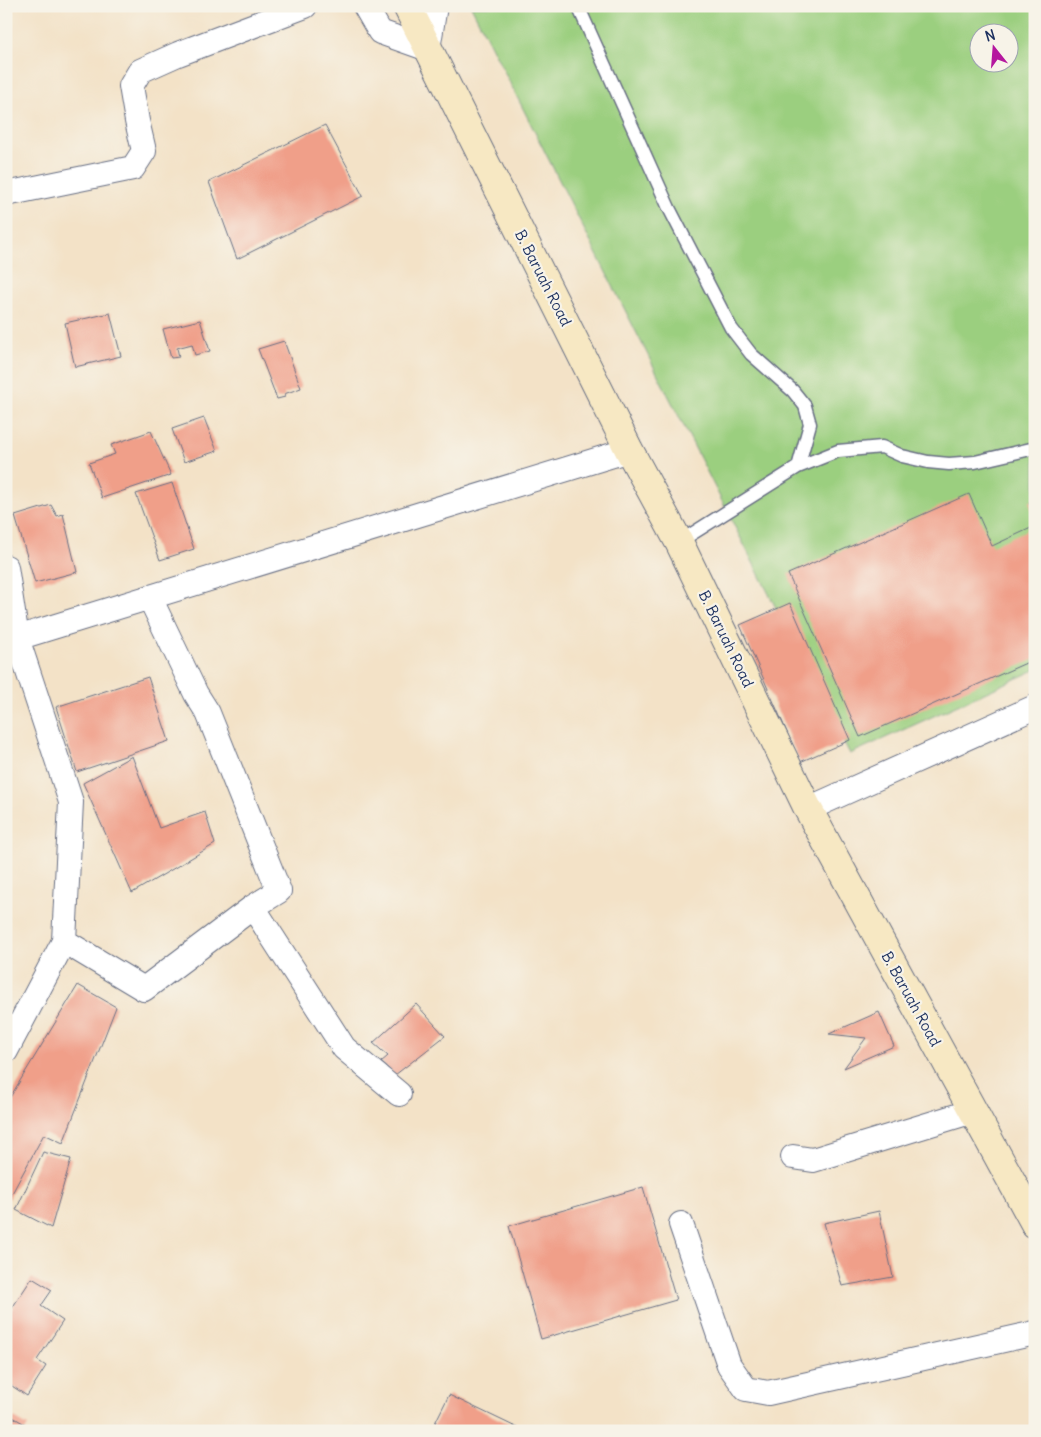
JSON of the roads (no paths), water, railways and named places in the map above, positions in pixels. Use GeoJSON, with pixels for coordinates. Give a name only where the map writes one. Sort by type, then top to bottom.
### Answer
{"type":"FeatureCollection","features":[{"type":"Feature","properties":{"kind":"main road","name":"B. Baruah Road"},"geometry":{"type":"LineString","coordinates":[[407,6],[629,450],[679,542],[808,809],[1035,1224]]}},
{"type":"Feature","properties":{"kind":"street"},"geometry":{"type":"LineString","coordinates":[[6,194],[133,168],[144,151],[131,86],[140,71],[178,54],[305,6]]}},
{"type":"Feature","properties":{"kind":"street"},"geometry":{"type":"LineString","coordinates":[[364,6],[380,32],[428,49],[435,6]]}},
{"type":"Feature","properties":{"kind":"street"},"geometry":{"type":"LineString","coordinates":[[12,639],[629,450]]}},
{"type":"Feature","properties":{"kind":"street"},"geometry":{"type":"LineString","coordinates":[[6,567],[12,639],[70,802],[64,941],[6,1051]]}},
{"type":"Feature","properties":{"kind":"street"},"geometry":{"type":"LineString","coordinates":[[64,941],[144,989],[253,907],[279,891],[208,713],[196,694],[150,598]]}},
{"type":"Feature","properties":{"kind":"street"},"geometry":{"type":"LineString","coordinates":[[808,809],[1035,707]]}},
{"type":"Feature","properties":{"kind":"street"},"geometry":{"type":"LineString","coordinates":[[253,907],[344,1048],[399,1094]]}},
{"type":"Feature","properties":{"kind":"street"},"geometry":{"type":"LineString","coordinates":[[793,1157],[813,1160],[973,1111]]}},
{"type":"Feature","properties":{"kind":"street"},"geometry":{"type":"LineString","coordinates":[[681,1224],[729,1365],[746,1389],[768,1393],[1035,1333]]}},
{"type":"Feature","properties":{"kind":"lane"},"geometry":{"type":"LineString","coordinates":[[578,6],[669,208],[731,328],[751,354],[794,391],[805,406],[810,424],[798,467]]}},
{"type":"Feature","properties":{"kind":"lane"},"geometry":{"type":"LineString","coordinates":[[679,542],[798,467],[838,451],[882,447],[902,456],[948,464],[975,462],[1035,448]]}}]}
